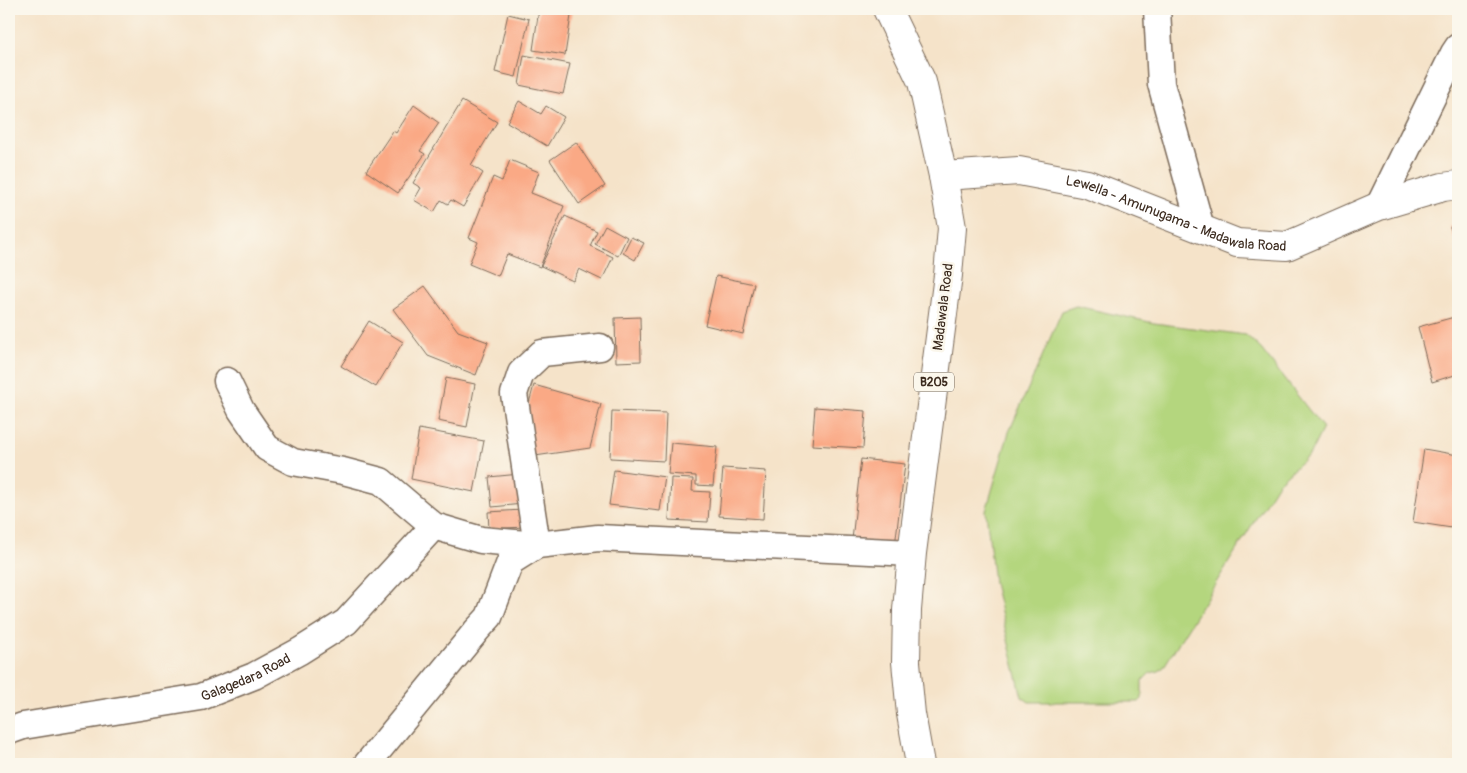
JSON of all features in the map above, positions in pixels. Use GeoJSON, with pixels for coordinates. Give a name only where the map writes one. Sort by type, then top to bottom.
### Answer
{"type":"FeatureCollection","features":[{"type":"Feature","properties":{"kind":"main road","name":"Madawala Road"},"geometry":{"type":"LineString","coordinates":[[887,9],[922,82],[943,176],[952,228],[948,275],[912,554],[907,610],[906,662],[911,714],[920,764]]}},
{"type":"Feature","properties":{"kind":"main road","name":"Lewella - Amunugama - Madawala Road"},"geometry":{"type":"LineString","coordinates":[[943,176],[1019,171],[1087,184],[1237,243],[1287,246],[1379,206],[1443,187],[1458,185]]}},
{"type":"Feature","properties":{"kind":"street"},"geometry":{"type":"LineString","coordinates":[[1156,9],[1161,84],[1201,228]]}},
{"type":"Feature","properties":{"kind":"street"},"geometry":{"type":"LineString","coordinates":[[1379,206],[1458,47]]}},
{"type":"Feature","properties":{"kind":"street"},"geometry":{"type":"LineString","coordinates":[[537,545],[514,394],[516,387],[521,373],[542,354],[600,347]]}},
{"type":"Feature","properties":{"kind":"street"},"geometry":{"type":"LineString","coordinates":[[227,381],[241,410],[267,448],[293,462],[381,481],[434,526],[481,540],[537,545],[598,538],[912,554]]}},
{"type":"Feature","properties":{"kind":"street","name":"Galagedara Road"},"geometry":{"type":"LineString","coordinates":[[9,731],[23,726],[201,697],[254,676],[300,651],[346,622],[434,526]]}},
{"type":"Feature","properties":{"kind":"street"},"geometry":{"type":"LineString","coordinates":[[368,764],[489,617],[510,562],[537,545]]}},
{"type":"Feature","properties":{"kind":"green space"},"geometry":{"type":"Polygon","coordinates":[[[1076,306],[1154,323],[1246,335],[1261,349],[1323,428],[1310,454],[1278,483],[1163,668],[1150,673],[1142,681],[1142,699],[1139,702],[1029,702],[1022,697],[994,583],[986,511],[1009,432],[1062,311],[1076,306]]]}},
{"type":"Feature","properties":{"kind":"building"},"geometry":{"type":"Polygon","coordinates":[[[539,9],[572,9],[565,55],[533,50],[539,9]]]}},
{"type":"Feature","properties":{"kind":"building"},"geometry":{"type":"Polygon","coordinates":[[[508,14],[529,19],[516,77],[495,72],[508,14]]]}},
{"type":"Feature","properties":{"kind":"building"},"geometry":{"type":"Polygon","coordinates":[[[524,55],[570,64],[563,94],[519,85],[524,55]]]}},
{"type":"Feature","properties":{"kind":"building"},"geometry":{"type":"Polygon","coordinates":[[[462,101],[497,122],[471,165],[483,173],[463,207],[451,200],[448,204],[441,200],[434,212],[414,200],[421,188],[413,183],[462,101]]]}},
{"type":"Feature","properties":{"kind":"building"},"geometry":{"type":"Polygon","coordinates":[[[519,101],[541,114],[546,106],[564,117],[547,146],[507,122],[519,101]]]}},
{"type":"Feature","properties":{"kind":"building"},"geometry":{"type":"Polygon","coordinates":[[[414,105],[439,123],[420,151],[425,154],[398,193],[366,171],[393,131],[396,133],[414,105]]]}},
{"type":"Feature","properties":{"kind":"building"},"geometry":{"type":"Polygon","coordinates":[[[576,142],[605,186],[579,204],[550,160],[576,142]]]}},
{"type":"Feature","properties":{"kind":"building"},"geometry":{"type":"Polygon","coordinates":[[[510,160],[539,172],[531,193],[564,206],[540,267],[507,254],[498,276],[469,264],[478,242],[469,238],[493,177],[502,181],[510,160]]]}},
{"type":"Feature","properties":{"kind":"building"},"geometry":{"type":"Polygon","coordinates":[[[565,216],[597,231],[590,246],[613,257],[602,280],[579,269],[573,281],[541,266],[565,216]]]}},
{"type":"Feature","properties":{"kind":"building"},"geometry":{"type":"Polygon","coordinates":[[[1458,223],[1458,248],[1450,227],[1458,223]]]}},
{"type":"Feature","properties":{"kind":"building"},"geometry":{"type":"Polygon","coordinates":[[[605,225],[627,237],[618,256],[595,244],[605,225]]]}},
{"type":"Feature","properties":{"kind":"building"},"geometry":{"type":"Polygon","coordinates":[[[631,237],[644,243],[635,260],[623,253],[631,237]]]}},
{"type":"Feature","properties":{"kind":"building"},"geometry":{"type":"Polygon","coordinates":[[[716,276],[754,284],[743,334],[705,325],[716,276]]]}},
{"type":"Feature","properties":{"kind":"building"},"geometry":{"type":"Polygon","coordinates":[[[425,286],[458,331],[488,342],[476,375],[428,356],[393,309],[425,286]]]}},
{"type":"Feature","properties":{"kind":"building"},"geometry":{"type":"Polygon","coordinates":[[[1458,316],[1458,374],[1432,382],[1418,327],[1458,316]]]}},
{"type":"Feature","properties":{"kind":"building"},"geometry":{"type":"Polygon","coordinates":[[[640,317],[641,361],[616,362],[615,318],[640,317]]]}},
{"type":"Feature","properties":{"kind":"building"},"geometry":{"type":"Polygon","coordinates":[[[369,321],[403,342],[376,387],[341,366],[369,321]]]}},
{"type":"Feature","properties":{"kind":"building"},"geometry":{"type":"Polygon","coordinates":[[[446,378],[475,384],[467,427],[438,421],[446,378]]]}},
{"type":"Feature","properties":{"kind":"building"},"geometry":{"type":"Polygon","coordinates":[[[534,385],[601,404],[590,448],[528,457],[528,407],[534,385]]]}},
{"type":"Feature","properties":{"kind":"building"},"geometry":{"type":"Polygon","coordinates":[[[815,407],[866,411],[863,448],[812,445],[815,407]]]}},
{"type":"Feature","properties":{"kind":"building"},"geometry":{"type":"Polygon","coordinates":[[[612,411],[666,413],[664,461],[610,458],[612,411]]]}},
{"type":"Feature","properties":{"kind":"building"},"geometry":{"type":"Polygon","coordinates":[[[419,429],[484,441],[474,492],[411,479],[419,429]]]}},
{"type":"Feature","properties":{"kind":"building"},"geometry":{"type":"Polygon","coordinates":[[[671,443],[717,447],[713,486],[696,485],[696,476],[668,474],[671,443]]]}},
{"type":"Feature","properties":{"kind":"building"},"geometry":{"type":"Polygon","coordinates":[[[1424,449],[1458,455],[1458,529],[1413,522],[1424,449]]]}},
{"type":"Feature","properties":{"kind":"building"},"geometry":{"type":"Polygon","coordinates":[[[861,459],[905,464],[895,546],[852,540],[861,459]]]}},
{"type":"Feature","properties":{"kind":"building"},"geometry":{"type":"Polygon","coordinates":[[[723,468],[766,471],[763,519],[719,516],[723,468]]]}},
{"type":"Feature","properties":{"kind":"building"},"geometry":{"type":"Polygon","coordinates":[[[614,470],[665,477],[660,511],[609,505],[614,470]]]}},
{"type":"Feature","properties":{"kind":"building"},"geometry":{"type":"Polygon","coordinates":[[[520,474],[523,504],[492,507],[489,477],[520,474]]]}},
{"type":"Feature","properties":{"kind":"building"},"geometry":{"type":"Polygon","coordinates":[[[671,478],[693,479],[692,491],[710,492],[708,522],[669,520],[671,478]]]}},
{"type":"Feature","properties":{"kind":"building"},"geometry":{"type":"Polygon","coordinates":[[[523,510],[524,527],[489,529],[488,512],[523,510]]]}}]}
